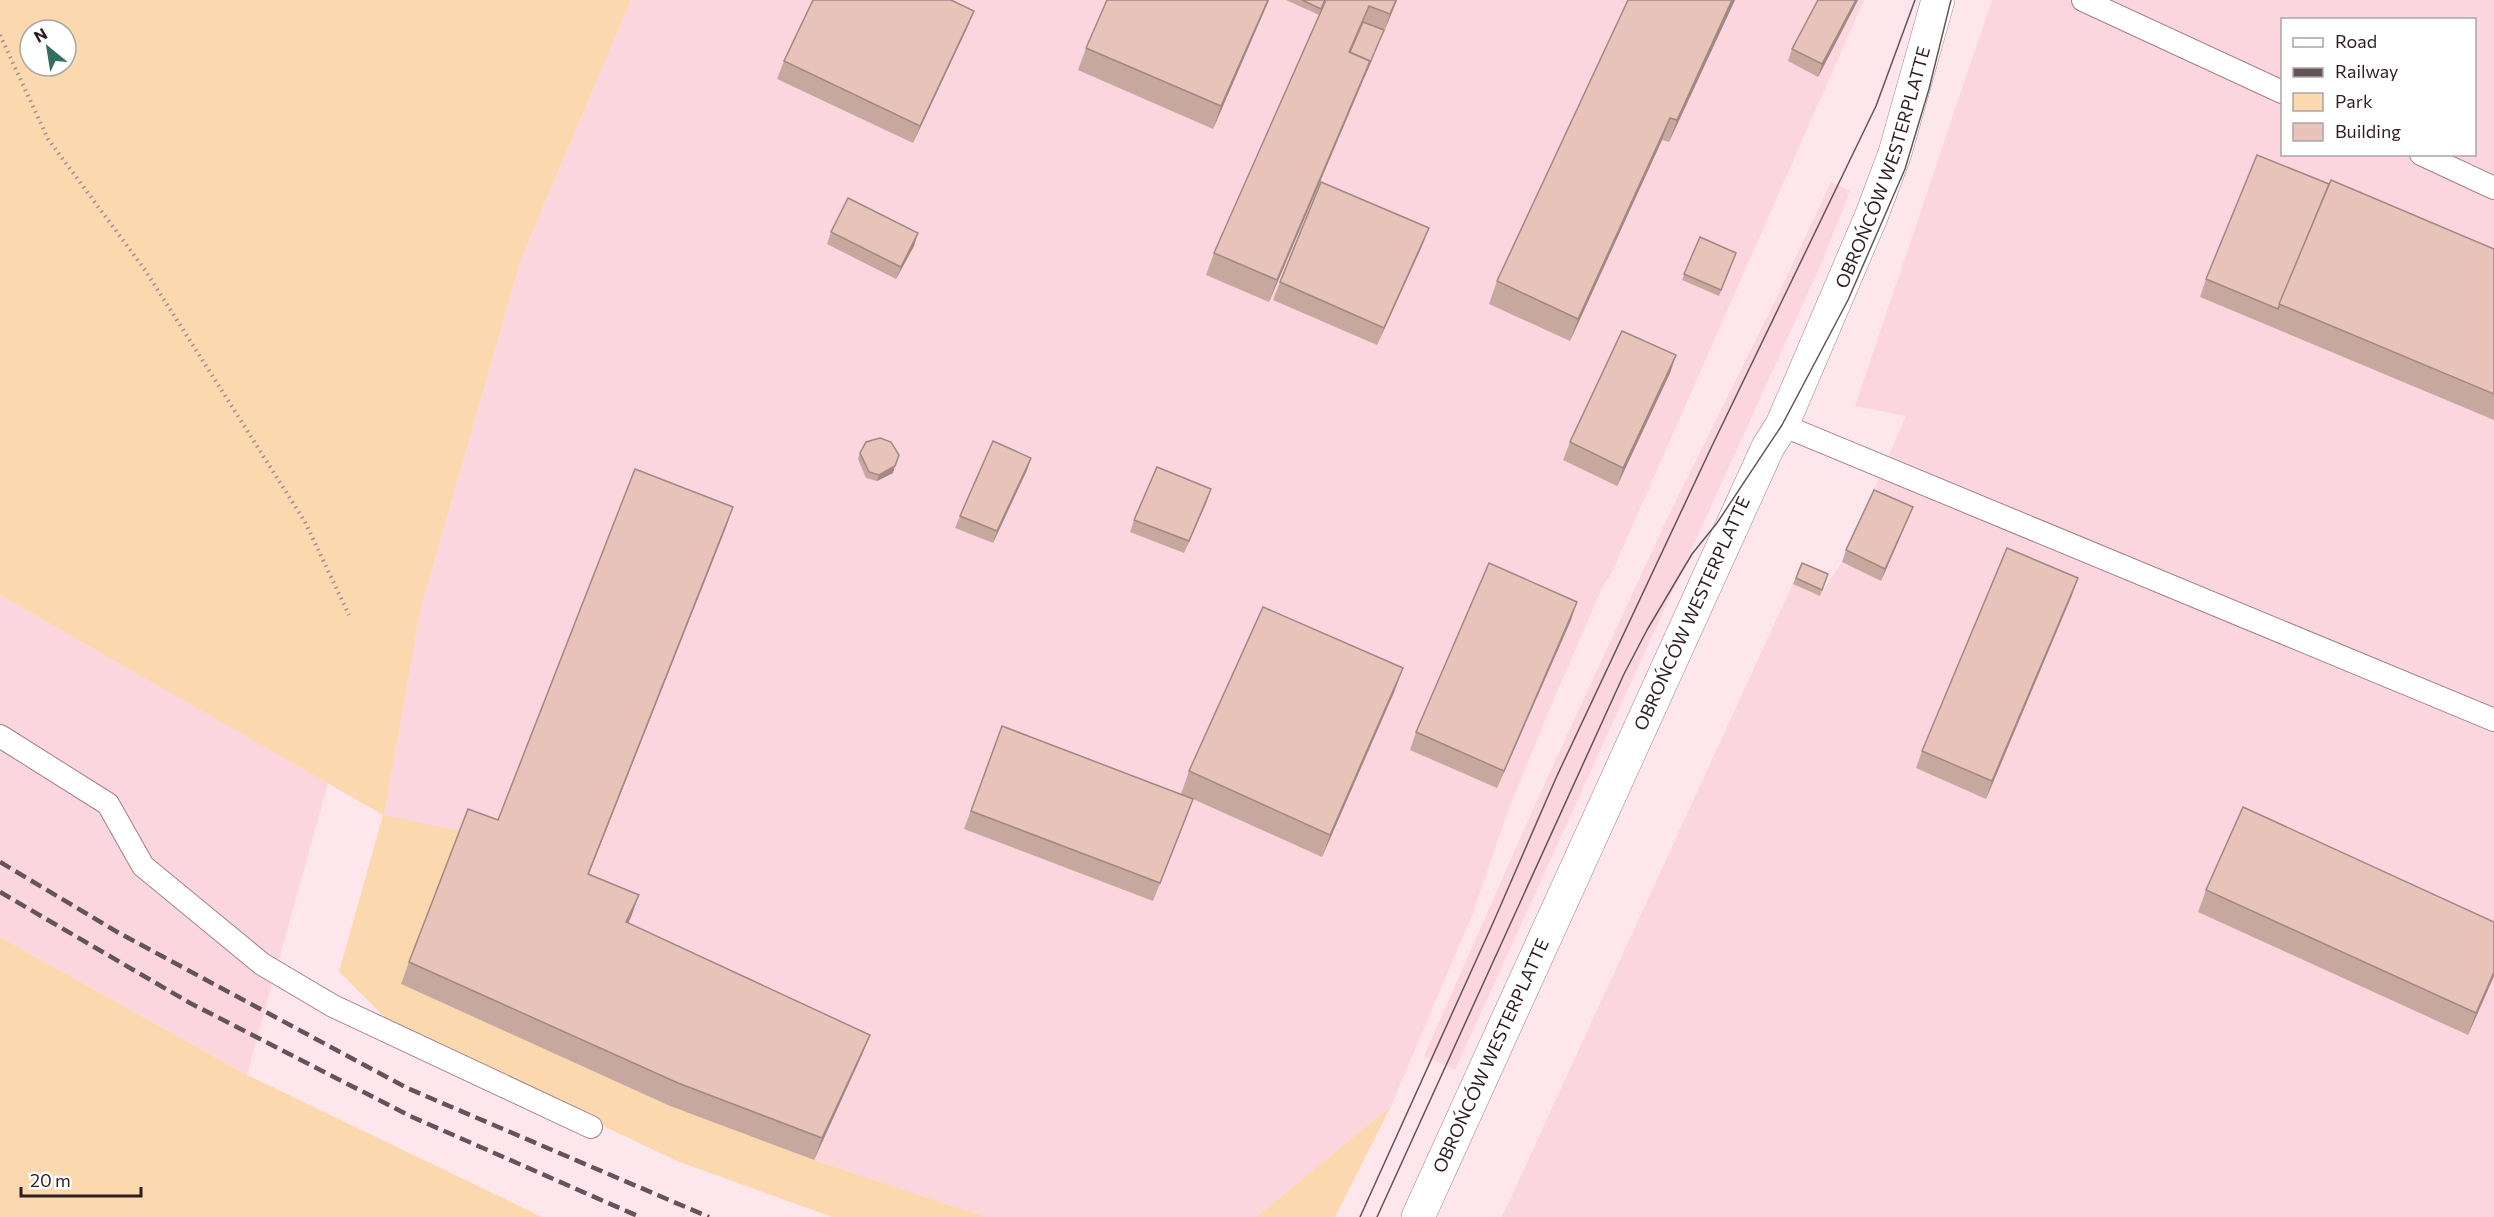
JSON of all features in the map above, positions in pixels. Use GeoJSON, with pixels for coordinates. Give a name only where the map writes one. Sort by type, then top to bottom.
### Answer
{"type":"FeatureCollection","features":[{"type":"Feature","properties":{"kind":"street","name":"OBROŃCÓW WESTERPLATTE"},"geometry":{"type":"LineString","coordinates":[[1418,1217],[1768,447],[1782,425],[1871,217],[1895,153],[1938,0]]}},
{"type":"Feature","properties":{"kind":"lane"},"geometry":{"type":"LineString","coordinates":[[2083,0],[2281,91]]}},
{"type":"Feature","properties":{"kind":"lane"},"geometry":{"type":"LineString","coordinates":[[2425,156],[2494,188]]}},
{"type":"Feature","properties":{"kind":"lane"},"geometry":{"type":"LineString","coordinates":[[1782,425],[2494,720]]}},
{"type":"Feature","properties":{"kind":"lane"},"geometry":{"type":"LineString","coordinates":[[0,736],[108,804],[143,866],[262,964],[333,1006],[591,1127]]}},
{"type":"Feature","properties":{"kind":"path"},"geometry":{"type":"LineString","coordinates":[[0,35],[48,139],[145,270],[224,394],[304,522],[349,615]]}},
{"type":"Feature","properties":{"kind":"shaded area"},"geometry":{"type":"Polygon","coordinates":[[[631,0],[1864,0],[1546,718],[1508,811],[1473,913],[1391,1106],[1256,1217],[986,1217],[814,1160],[670,1106],[401,984],[459,832],[384,815],[421,608],[521,259],[631,0]]]}},
{"type":"Feature","properties":{"kind":"shaded area"},"geometry":{"type":"Polygon","coordinates":[[[1992,0],[2494,0],[2494,1217],[1502,1217],[1799,570],[1820,595],[1842,562],[1906,416],[1855,406],[1992,0]]]}},
{"type":"Feature","properties":{"kind":"shaded area"},"geometry":{"type":"Polygon","coordinates":[[[1831,182],[1850,191],[1823,260],[1455,1070],[1424,1056],[1534,807],[1666,521],[1779,293],[1831,182]]]}},
{"type":"Feature","properties":{"kind":"shaded area"},"geometry":{"type":"Polygon","coordinates":[[[0,595],[328,783],[247,1075],[0,937],[0,595]]]}},
{"type":"Feature","properties":{"kind":"green space"},"geometry":{"type":"Polygon","coordinates":[[[0,0],[631,0],[521,259],[421,608],[384,815],[460,831],[401,984],[670,1106],[814,1160],[986,1217],[832,1217],[677,1161],[395,1027],[339,972],[383,815],[0,595],[0,0]]]}},
{"type":"Feature","properties":{"kind":"green space"},"geometry":{"type":"Polygon","coordinates":[[[0,937],[247,1075],[542,1217],[0,1217],[0,937]]]}},
{"type":"Feature","properties":{"kind":"green space"},"geometry":{"type":"Polygon","coordinates":[[[1391,1106],[1335,1217],[1256,1217],[1391,1106]]]}},
{"type":"Feature","properties":{"kind":"building"},"geometry":{"type":"Polygon","coordinates":[[[813,0],[951,0],[974,11],[920,126],[784,61],[813,0]]]}},
{"type":"Feature","properties":{"kind":"building"},"geometry":{"type":"Polygon","coordinates":[[[1107,0],[1268,0],[1221,106],[1086,48],[1107,0]]]}},
{"type":"Feature","properties":{"kind":"building"},"geometry":{"type":"Polygon","coordinates":[[[1302,0],[1325,0],[1321,9],[1302,0]]]}},
{"type":"Feature","properties":{"kind":"building"},"geometry":{"type":"Polygon","coordinates":[[[1326,0],[1396,0],[1390,14],[1369,6],[1349,52],[1370,61],[1277,280],[1214,253],[1326,0]]]}},
{"type":"Feature","properties":{"kind":"building"},"geometry":{"type":"Polygon","coordinates":[[[1628,0],[1732,0],[1677,120],[1670,118],[1578,319],[1497,281],[1628,0]]]}},
{"type":"Feature","properties":{"kind":"building"},"geometry":{"type":"Polygon","coordinates":[[[1818,0],[1856,0],[1822,64],[1792,49],[1818,0]]]}},
{"type":"Feature","properties":{"kind":"building"},"geometry":{"type":"Polygon","coordinates":[[[1363,22],[1384,30],[1364,77],[1370,61],[1350,52],[1363,22]]]}},
{"type":"Feature","properties":{"kind":"building"},"geometry":{"type":"Polygon","coordinates":[[[2257,155],[2329,184],[2278,309],[2206,279],[2257,155]]]}},
{"type":"Feature","properties":{"kind":"building"},"geometry":{"type":"Polygon","coordinates":[[[2331,180],[2494,249],[2494,394],[2279,304],[2331,180]]]}},
{"type":"Feature","properties":{"kind":"building"},"geometry":{"type":"Polygon","coordinates":[[[1321,182],[1429,228],[1384,328],[1280,282],[1321,182]]]}},
{"type":"Feature","properties":{"kind":"building"},"geometry":{"type":"Polygon","coordinates":[[[848,198],[918,233],[901,267],[831,232],[848,198]]]}},
{"type":"Feature","properties":{"kind":"building"},"geometry":{"type":"Polygon","coordinates":[[[1700,237],[1736,253],[1721,290],[1684,274],[1700,237]]]}},
{"type":"Feature","properties":{"kind":"building"},"geometry":{"type":"Polygon","coordinates":[[[1622,331],[1676,355],[1623,468],[1570,442],[1622,331]]]}},
{"type":"Feature","properties":{"kind":"building"},"geometry":{"type":"Polygon","coordinates":[[[880,438],[891,442],[899,455],[895,466],[879,475],[869,472],[860,453],[866,442],[880,438]]]}},
{"type":"Feature","properties":{"kind":"building"},"geometry":{"type":"Polygon","coordinates":[[[993,441],[1031,458],[997,531],[960,516],[993,441]]]}},
{"type":"Feature","properties":{"kind":"building"},"geometry":{"type":"Polygon","coordinates":[[[1157,467],[1211,489],[1189,541],[1134,520],[1157,467]]]}},
{"type":"Feature","properties":{"kind":"building"},"geometry":{"type":"Polygon","coordinates":[[[635,469],[733,507],[588,874],[639,895],[626,922],[870,1035],[822,1138],[678,1083],[409,962],[468,809],[498,820],[635,469]]]}},
{"type":"Feature","properties":{"kind":"building"},"geometry":{"type":"Polygon","coordinates":[[[1874,490],[1913,507],[1885,569],[1846,550],[1874,490]]]}},
{"type":"Feature","properties":{"kind":"building"},"geometry":{"type":"Polygon","coordinates":[[[2007,548],[2078,578],[1992,781],[1922,751],[2007,548]]]}},
{"type":"Feature","properties":{"kind":"building"},"geometry":{"type":"Polygon","coordinates":[[[1489,563],[1577,602],[1504,771],[1416,732],[1489,563]]]}},
{"type":"Feature","properties":{"kind":"building"},"geometry":{"type":"Polygon","coordinates":[[[1802,563],[1828,574],[1822,590],[1796,578],[1802,563]]]}},
{"type":"Feature","properties":{"kind":"building"},"geometry":{"type":"Polygon","coordinates":[[[1263,607],[1403,668],[1330,835],[1189,771],[1263,607]]]}},
{"type":"Feature","properties":{"kind":"building"},"geometry":{"type":"Polygon","coordinates":[[[1002,726],[1193,799],[1160,883],[971,811],[1002,726]]]}},
{"type":"Feature","properties":{"kind":"building"},"geometry":{"type":"Polygon","coordinates":[[[2243,807],[2494,922],[2494,972],[2476,1013],[2206,890],[2243,807]]]}},
{"type":"Feature","properties":{"kind":"tram line"},"geometry":{"type":"LineString","coordinates":[[1360,1217],[1556,778],[1711,448],[1876,106],[1915,0]]}},
{"type":"Feature","properties":{"kind":"tram line"},"geometry":{"type":"LineString","coordinates":[[1377,1217],[1624,674],[1692,554],[1717,523],[1782,425],[1848,300],[1905,169],[1929,89],[1951,0]]}},
{"type":"Feature","properties":{"kind":"railway"},"geometry":{"type":"LineString","coordinates":[[0,862],[119,933],[407,1088],[709,1217]]}},
{"type":"Feature","properties":{"kind":"railway"},"geometry":{"type":"LineString","coordinates":[[0,892],[190,1003],[410,1116],[640,1217]]}}]}
